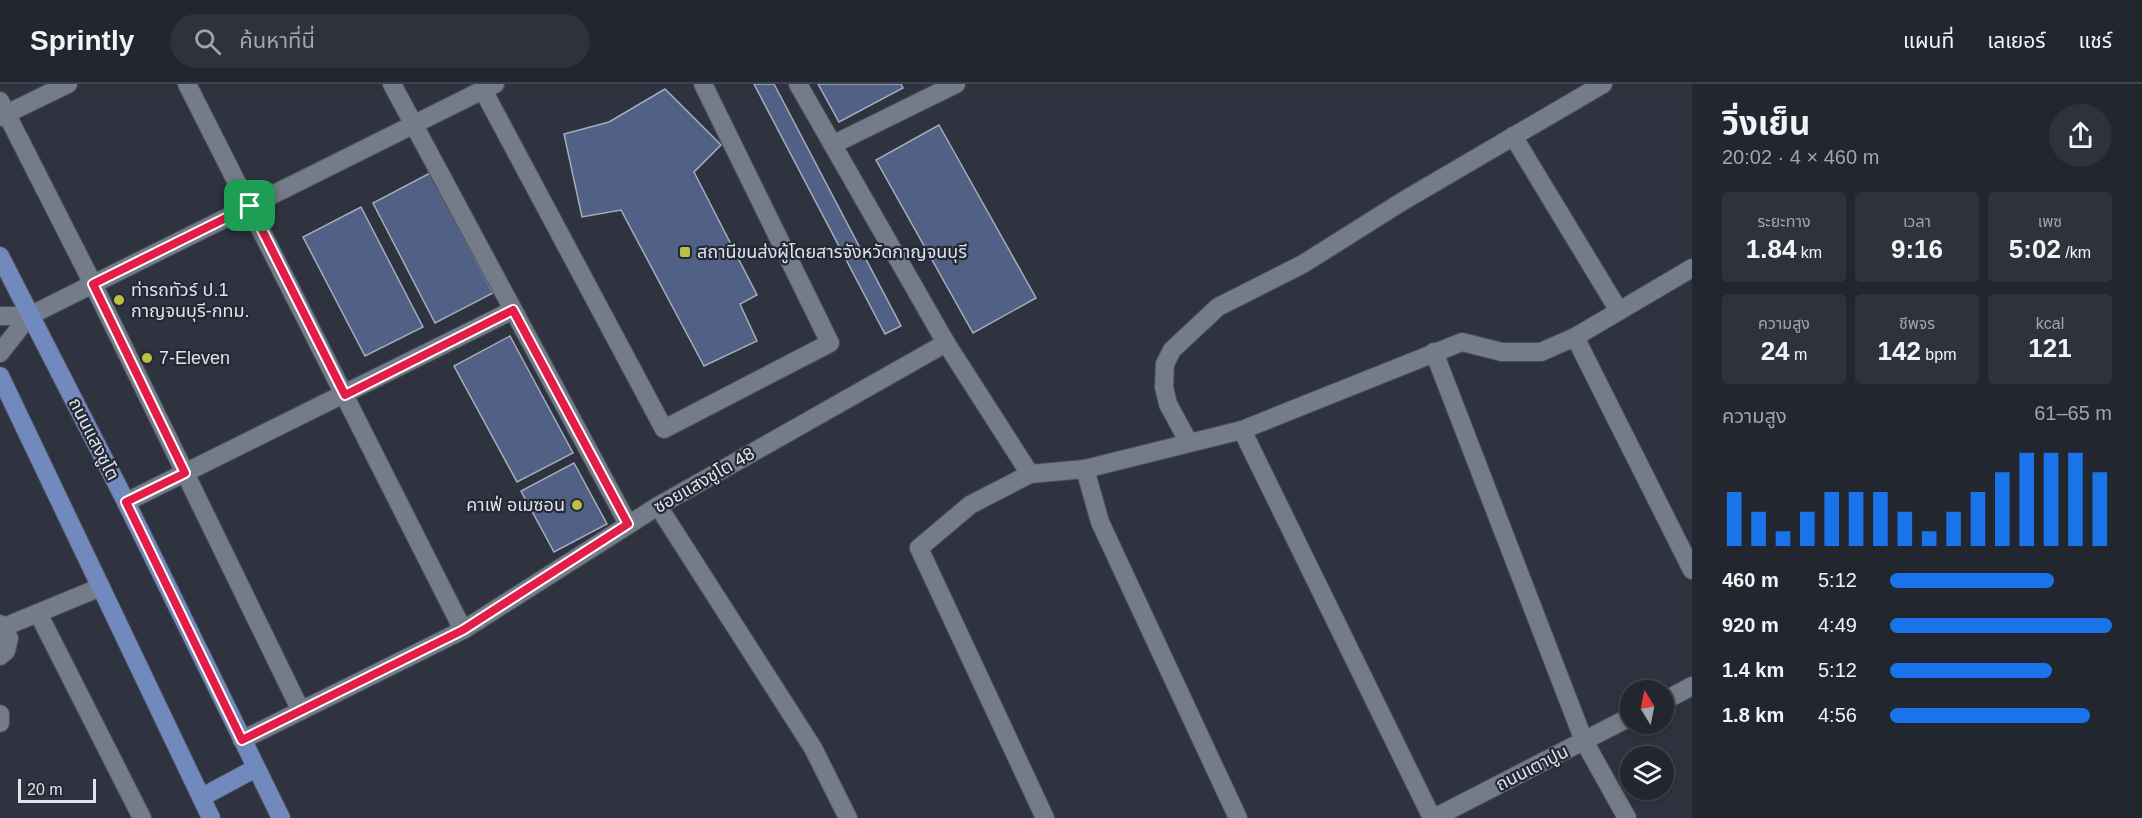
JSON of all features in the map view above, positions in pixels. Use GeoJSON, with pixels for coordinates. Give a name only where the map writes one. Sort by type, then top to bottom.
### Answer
{"type":"FeatureCollection","features":[{"type":"Feature","properties":{"kind":"main road","name":"ถนนแสงชูโต"},"geometry":{"type":"LineString","coordinates":[[0,255],[29,316],[126,502],[280,818]]}},
{"type":"Feature","properties":{"kind":"main road"},"geometry":{"type":"LineString","coordinates":[[0,375],[211,818]]}},
{"type":"Feature","properties":{"kind":"main road"},"geometry":{"type":"LineString","coordinates":[[202,797],[256,768]]}},
{"type":"Feature","properties":{"kind":"street"},"geometry":{"type":"LineString","coordinates":[[68,84],[2,110],[93,284],[301,711]]}},
{"type":"Feature","properties":{"kind":"street"},"geometry":{"type":"LineString","coordinates":[[187,84],[463,630]]}},
{"type":"Feature","properties":{"kind":"street"},"geometry":{"type":"LineString","coordinates":[[392,84],[628,524]]}},
{"type":"Feature","properties":{"kind":"street"},"geometry":{"type":"LineString","coordinates":[[0,353],[29,316],[489,87],[664,429],[830,343],[703,84]]}},
{"type":"Feature","properties":{"kind":"street"},"geometry":{"type":"LineString","coordinates":[[798,84],[946,343],[1030,474]]}},
{"type":"Feature","properties":{"kind":"street"},"geometry":{"type":"LineString","coordinates":[[834,144],[956,84]]}},
{"type":"Feature","properties":{"kind":"street"},"geometry":{"type":"LineString","coordinates":[[1188,443],[1168,404],[1164,387],[1165,364],[1172,350],[1218,307],[1303,264],[1603,84]]}},
{"type":"Feature","properties":{"kind":"street"},"geometry":{"type":"LineString","coordinates":[[1513,136],[1619,312]]}},
{"type":"Feature","properties":{"kind":"street"},"geometry":{"type":"LineString","coordinates":[[1045,818],[919,548],[970,505],[1030,474],[1085,469],[1242,430],[1462,342],[1502,352],[1541,352],[1575,337],[1692,268]]}},
{"type":"Feature","properties":{"kind":"street"},"geometry":{"type":"LineString","coordinates":[[126,502],[513,310]]}},
{"type":"Feature","properties":{"kind":"street"},"geometry":{"type":"LineString","coordinates":[[0,316],[29,316]]}},
{"type":"Feature","properties":{"kind":"street"},"geometry":{"type":"LineString","coordinates":[[1575,337],[1692,570]]}},
{"type":"Feature","properties":{"kind":"street","name":"ซอยแสงชูโต 48"},"geometry":{"type":"LineString","coordinates":[[242,740],[463,630],[658,506],[946,343]]}},
{"type":"Feature","properties":{"kind":"street"},"geometry":{"type":"LineString","coordinates":[[1434,352],[1584,741],[1626,818]]}},
{"type":"Feature","properties":{"kind":"street"},"geometry":{"type":"LineString","coordinates":[[1242,430],[1433,818]]}},
{"type":"Feature","properties":{"kind":"street"},"geometry":{"type":"LineString","coordinates":[[1085,469],[1100,522],[1238,818]]}},
{"type":"Feature","properties":{"kind":"street"},"geometry":{"type":"LineString","coordinates":[[658,506],[813,748],[848,818]]}},
{"type":"Feature","properties":{"kind":"street"},"geometry":{"type":"LineString","coordinates":[[0,656],[6,651],[9,638],[2,625],[39,613],[101,587]]}},
{"type":"Feature","properties":{"kind":"street"},"geometry":{"type":"LineString","coordinates":[[39,613],[142,818]]}},
{"type":"Feature","properties":{"kind":"street"},"geometry":{"type":"LineString","coordinates":[[1674,696],[1692,686]]}},
{"type":"Feature","properties":{"kind":"street"},"geometry":{"type":"LineString","coordinates":[[0,714],[0,723]]}},
{"type":"Feature","properties":{"kind":"street","name":"ถนนเตาปูน"},"geometry":{"type":"LineString","coordinates":[[1433,818],[1620,722]]}},
{"type":"Feature","properties":{"kind":"building"},"geometry":{"type":"Polygon","coordinates":[[[754,84],[774,84],[901,326],[885,334],[754,84]]]}},
{"type":"Feature","properties":{"kind":"building"},"geometry":{"type":"Polygon","coordinates":[[[818,84],[901,84],[903,88],[839,122],[818,84]]]}},
{"type":"Feature","properties":{"kind":"building"},"geometry":{"type":"Polygon","coordinates":[[[665,89],[721,145],[694,172],[757,295],[740,304],[757,341],[704,366],[621,210],[582,217],[564,134],[609,122],[665,89]]]}},
{"type":"Feature","properties":{"kind":"building"},"geometry":{"type":"Polygon","coordinates":[[[939,125],[1036,298],[973,333],[876,160],[939,125]]]}},
{"type":"Feature","properties":{"kind":"building"},"geometry":{"type":"Polygon","coordinates":[[[430,173],[493,293],[435,323],[373,203],[430,173]]]}},
{"type":"Feature","properties":{"kind":"building"},"geometry":{"type":"Polygon","coordinates":[[[361,207],[423,327],[365,356],[303,237],[361,207]]]}},
{"type":"Feature","properties":{"kind":"building"},"geometry":{"type":"Polygon","coordinates":[[[510,336],[573,453],[517,482],[454,366],[510,336]]]}},
{"type":"Feature","properties":{"kind":"building"},"geometry":{"type":"Polygon","coordinates":[[[574,463],[607,524],[554,552],[521,491],[574,463]]]}},
{"type":"Feature","properties":{"kind":"place","name":"สถานีขนส่งผู้โดยสารจังหวัดกาญจนบุรี"},"geometry":{"type":"Point","coordinates":[685,252]}},
{"type":"Feature","properties":{"kind":"place","name":"ท่ารถทัวร์ ป.1 กาญจนบุรี-กทม."},"geometry":{"type":"Point","coordinates":[119,300]}},
{"type":"Feature","properties":{"kind":"place","name":"7-Eleven"},"geometry":{"type":"Point","coordinates":[147,358]}},
{"type":"Feature","properties":{"kind":"place","name":"คาเฟ่ อเมซอน"},"geometry":{"type":"Point","coordinates":[577,505]}},
{"type":"Feature","properties":{"kind":"route"},"geometry":{"type":"LineString","coordinates":[[250,206],[345,395],[513,310],[628,524],[463,630],[242,740],[126,502],[185,473],[93,284],[250,206]]}}]}
